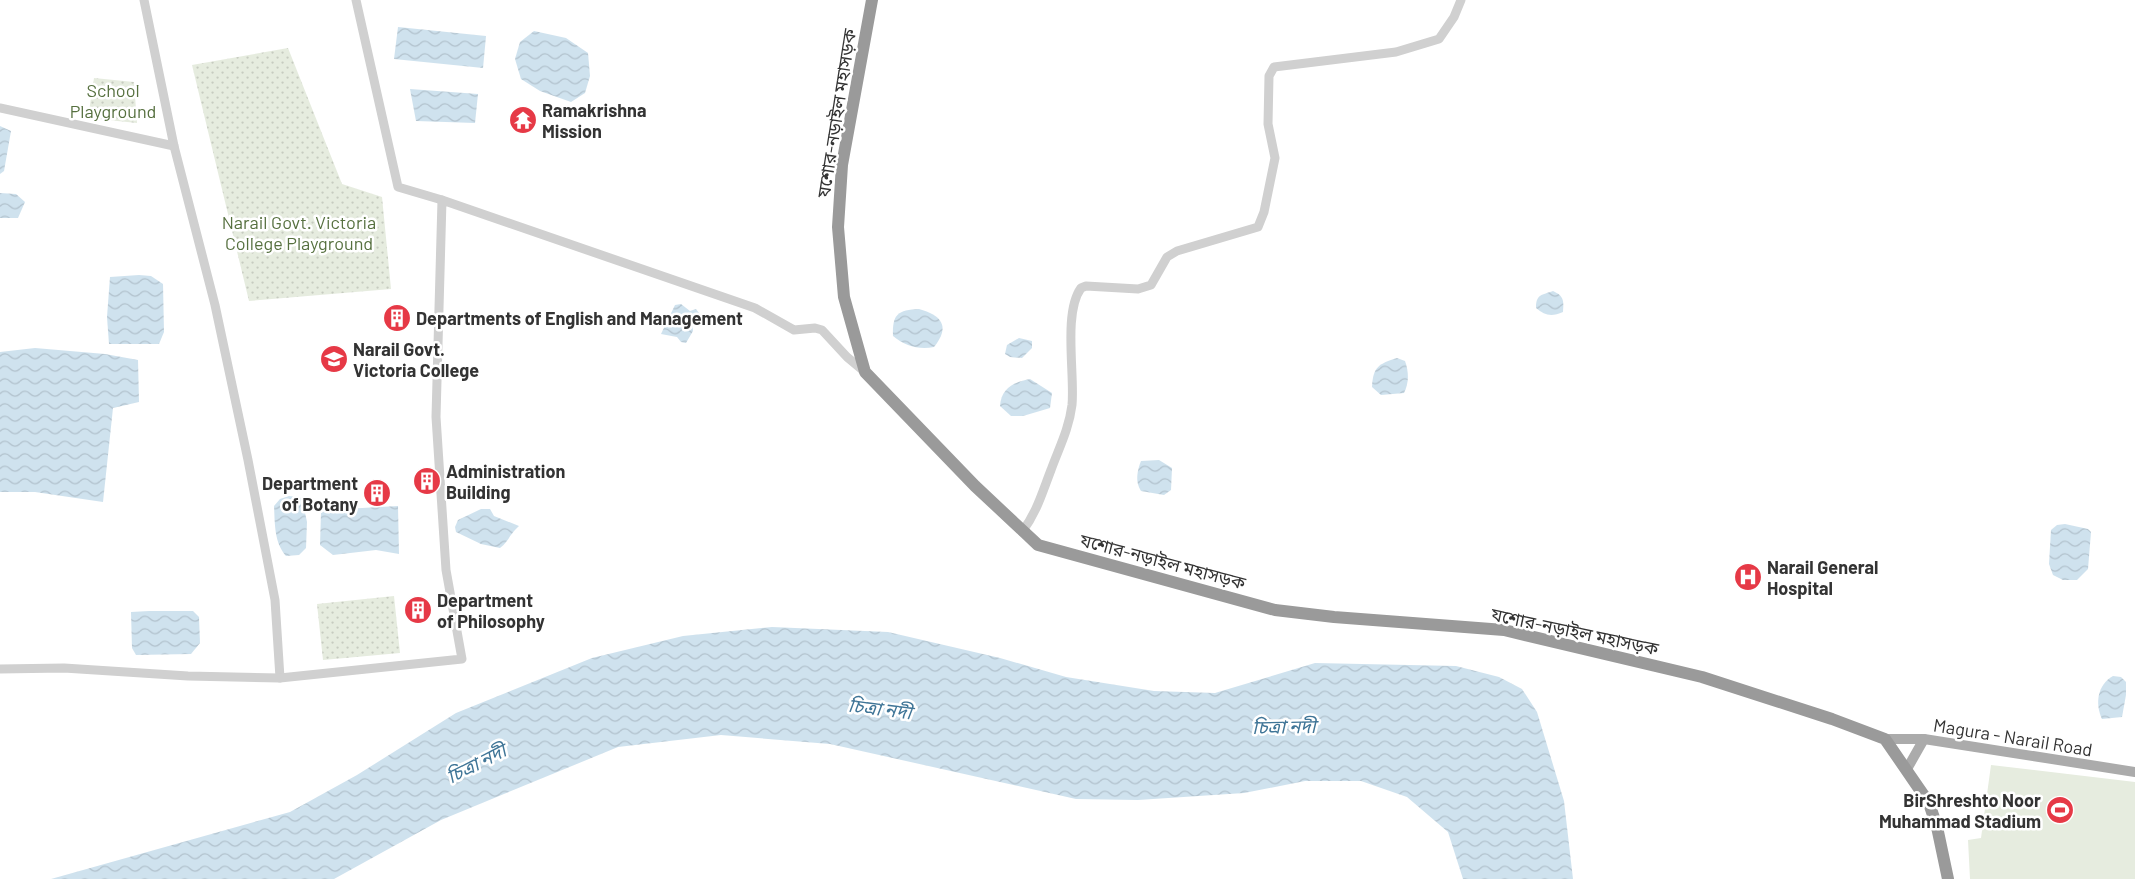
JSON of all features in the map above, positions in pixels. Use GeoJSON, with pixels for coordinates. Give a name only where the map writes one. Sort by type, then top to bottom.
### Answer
{"type":"FeatureCollection","features":[{"type":"Feature","properties":{"kind":"highway","name":"যশোর-নড়াইল মহাসড়ক"},"geometry":{"type":"LineString","coordinates":[[872,0],[842,165],[838,227],[844,297],[865,372],[920,432],[1022,532],[1038,545],[1275,610],[1334,617],[1504,630],[1702,677],[1885,739]]}},
{"type":"Feature","properties":{"kind":"highway"},"geometry":{"type":"LineString","coordinates":[[1885,739],[1929,803],[1938,827],[1948,879]]}},
{"type":"Feature","properties":{"kind":"main road","name":"Magura - Narail Road"},"geometry":{"type":"LineString","coordinates":[[1885,739],[1924,739],[2135,772]]}},
{"type":"Feature","properties":{"kind":"main road"},"geometry":{"type":"LineString","coordinates":[[1907,769],[1924,739]]}},
{"type":"Feature","properties":{"kind":"street"},"geometry":{"type":"LineString","coordinates":[[144,0],[174,146],[215,306],[248,460],[275,600],[280,678]]}},
{"type":"Feature","properties":{"kind":"street"},"geometry":{"type":"LineString","coordinates":[[356,0],[398,187],[442,200],[755,308],[794,330],[815,328],[822,330],[847,357],[865,372]]}},
{"type":"Feature","properties":{"kind":"street"},"geometry":{"type":"LineString","coordinates":[[1022,532],[1034,516],[1065,440],[1072,405],[1070,341],[1074,304],[1081,288],[1086,286],[1138,289],[1151,285],[1167,257],[1177,251],[1258,227],[1264,212],[1275,158],[1268,124],[1268,76],[1274,67],[1396,52],[1439,39],[1454,18],[1461,0]]}},
{"type":"Feature","properties":{"kind":"street"},"geometry":{"type":"LineString","coordinates":[[0,108],[174,146]]}},
{"type":"Feature","properties":{"kind":"street"},"geometry":{"type":"LineString","coordinates":[[0,669],[64,668],[188,676],[280,678],[462,659],[446,570],[436,417],[442,200]]}},
{"type":"Feature","properties":{"kind":"green space","name":"Narail Govt. Victoria College Playground"},"geometry":{"type":"Polygon","coordinates":[[[288,48],[342,184],[382,197],[391,289],[249,301],[192,65],[288,48]]]}},
{"type":"Feature","properties":{"kind":"green space","name":"School Playground"},"geometry":{"type":"Polygon","coordinates":[[[94,78],[134,82],[137,123],[88,118],[94,78]]]}},
{"type":"Feature","properties":{"kind":"green space"},"geometry":{"type":"Polygon","coordinates":[[[394,596],[400,653],[323,660],[317,604],[394,596]]]}},
{"type":"Feature","properties":{"kind":"green space","name":"BirShreshto Noor Muhammad Stadium"},"geometry":{"type":"Polygon","coordinates":[[[1991,765],[2135,782],[2135,879],[1970,879],[1968,840],[1981,838],[1991,765]]]}},
{"type":"Feature","properties":{"kind":"water"},"geometry":{"type":"Polygon","coordinates":[[[398,27],[486,36],[483,68],[394,59],[398,27]]]}},
{"type":"Feature","properties":{"kind":"water"},"geometry":{"type":"Polygon","coordinates":[[[534,31],[566,38],[588,53],[590,76],[585,93],[571,102],[540,91],[521,79],[515,59],[520,42],[534,31]]]}},
{"type":"Feature","properties":{"kind":"water"},"geometry":{"type":"Polygon","coordinates":[[[410,89],[478,94],[475,123],[416,121],[410,89]]]}},
{"type":"Feature","properties":{"kind":"water"},"geometry":{"type":"Polygon","coordinates":[[[0,126],[11,131],[4,171],[0,174],[0,126]]]}},
{"type":"Feature","properties":{"kind":"water"},"geometry":{"type":"Polygon","coordinates":[[[0,193],[16,194],[25,202],[18,218],[0,218],[0,193]]]}},
{"type":"Feature","properties":{"kind":"water"},"geometry":{"type":"Polygon","coordinates":[[[151,276],[163,284],[164,332],[159,344],[109,344],[107,317],[110,277],[151,276]]]}},
{"type":"Feature","properties":{"kind":"water"},"geometry":{"type":"Polygon","coordinates":[[[1553,291],[1562,299],[1563,312],[1555,315],[1542,313],[1536,308],[1538,298],[1553,291]]]}},
{"type":"Feature","properties":{"kind":"water"},"geometry":{"type":"Polygon","coordinates":[[[681,304],[690,311],[696,309],[699,313],[692,320],[693,331],[686,343],[681,342],[677,337],[661,334],[675,305],[681,304]]]}},
{"type":"Feature","properties":{"kind":"water"},"geometry":{"type":"Polygon","coordinates":[[[919,309],[927,311],[938,318],[943,327],[939,340],[934,347],[912,346],[893,336],[895,318],[901,312],[919,309]]]}},
{"type":"Feature","properties":{"kind":"water"},"geometry":{"type":"Polygon","coordinates":[[[1019,338],[1032,341],[1032,348],[1022,358],[1010,357],[1005,354],[1007,345],[1019,338]]]}},
{"type":"Feature","properties":{"kind":"water"},"geometry":{"type":"Polygon","coordinates":[[[35,348],[105,354],[138,360],[139,402],[113,408],[103,502],[35,492],[0,492],[0,352],[35,348]]]}},
{"type":"Feature","properties":{"kind":"water"},"geometry":{"type":"Polygon","coordinates":[[[1397,358],[1405,361],[1408,373],[1406,389],[1404,393],[1381,395],[1372,387],[1374,374],[1381,364],[1397,358]]]}},
{"type":"Feature","properties":{"kind":"water"},"geometry":{"type":"Polygon","coordinates":[[[1030,379],[1052,393],[1050,408],[1023,416],[1011,416],[1000,406],[1003,395],[1014,384],[1030,379]]]}},
{"type":"Feature","properties":{"kind":"water"},"geometry":{"type":"Polygon","coordinates":[[[1159,460],[1172,468],[1171,490],[1164,495],[1141,491],[1137,476],[1141,461],[1159,460]]]}},
{"type":"Feature","properties":{"kind":"water"},"geometry":{"type":"Polygon","coordinates":[[[289,496],[302,498],[307,522],[306,548],[299,555],[286,556],[277,539],[274,506],[280,499],[289,496]]]}},
{"type":"Feature","properties":{"kind":"water"},"geometry":{"type":"Polygon","coordinates":[[[398,506],[399,554],[376,550],[333,555],[320,545],[321,513],[326,510],[398,506]]]}},
{"type":"Feature","properties":{"kind":"water"},"geometry":{"type":"Polygon","coordinates":[[[481,509],[490,509],[494,516],[519,526],[500,548],[481,544],[456,532],[455,527],[458,520],[481,509]]]}},
{"type":"Feature","properties":{"kind":"water"},"geometry":{"type":"Polygon","coordinates":[[[2065,524],[2088,529],[2091,532],[2088,569],[2077,580],[2063,580],[2053,575],[2049,564],[2051,530],[2057,525],[2065,524]]]}},
{"type":"Feature","properties":{"kind":"water"},"geometry":{"type":"Polygon","coordinates":[[[193,611],[199,617],[200,643],[191,654],[136,655],[132,648],[131,612],[193,611]]]}},
{"type":"Feature","properties":{"kind":"water","name":"চিত্রা নদী"},"geometry":{"type":"Polygon","coordinates":[[[772,627],[888,632],[1000,658],[1066,677],[1154,691],[1215,693],[1315,663],[1456,666],[1499,677],[1522,689],[1537,712],[1564,801],[1573,879],[1463,879],[1448,832],[1407,797],[1361,781],[1305,781],[1244,793],[1138,800],[1076,799],[830,744],[721,735],[618,747],[441,820],[334,879],[51,879],[290,812],[357,775],[456,713],[592,658],[683,636],[772,627]]]}},
{"type":"Feature","properties":{"kind":"water"},"geometry":{"type":"Polygon","coordinates":[[[2113,676],[2121,677],[2126,682],[2122,717],[2102,719],[2098,701],[2099,695],[2104,684],[2113,676]]]}},
{"type":"Feature","properties":{"kind":"place","name":"Ramakrishna Mission"},"geometry":{"type":"Point","coordinates":[523,120]}},
{"type":"Feature","properties":{"kind":"place","name":"Departments of English and Management"},"geometry":{"type":"Point","coordinates":[397,318]}},
{"type":"Feature","properties":{"kind":"place","name":"Narail Govt. Victoria College"},"geometry":{"type":"Point","coordinates":[334,359]}},
{"type":"Feature","properties":{"kind":"place","name":"Administration Building"},"geometry":{"type":"Point","coordinates":[427,481]}},
{"type":"Feature","properties":{"kind":"place","name":"Department of Botany"},"geometry":{"type":"Point","coordinates":[377,493]}},
{"type":"Feature","properties":{"kind":"place","name":"Narail General Hospital"},"geometry":{"type":"Point","coordinates":[1748,577]}},
{"type":"Feature","properties":{"kind":"place","name":"Department of Philosophy"},"geometry":{"type":"Point","coordinates":[418,610]}},
{"type":"Feature","properties":{"kind":"place","name":"BirShreshto Noor Muhammad Stadium"},"geometry":{"type":"Point","coordinates":[2060,810]}}]}
